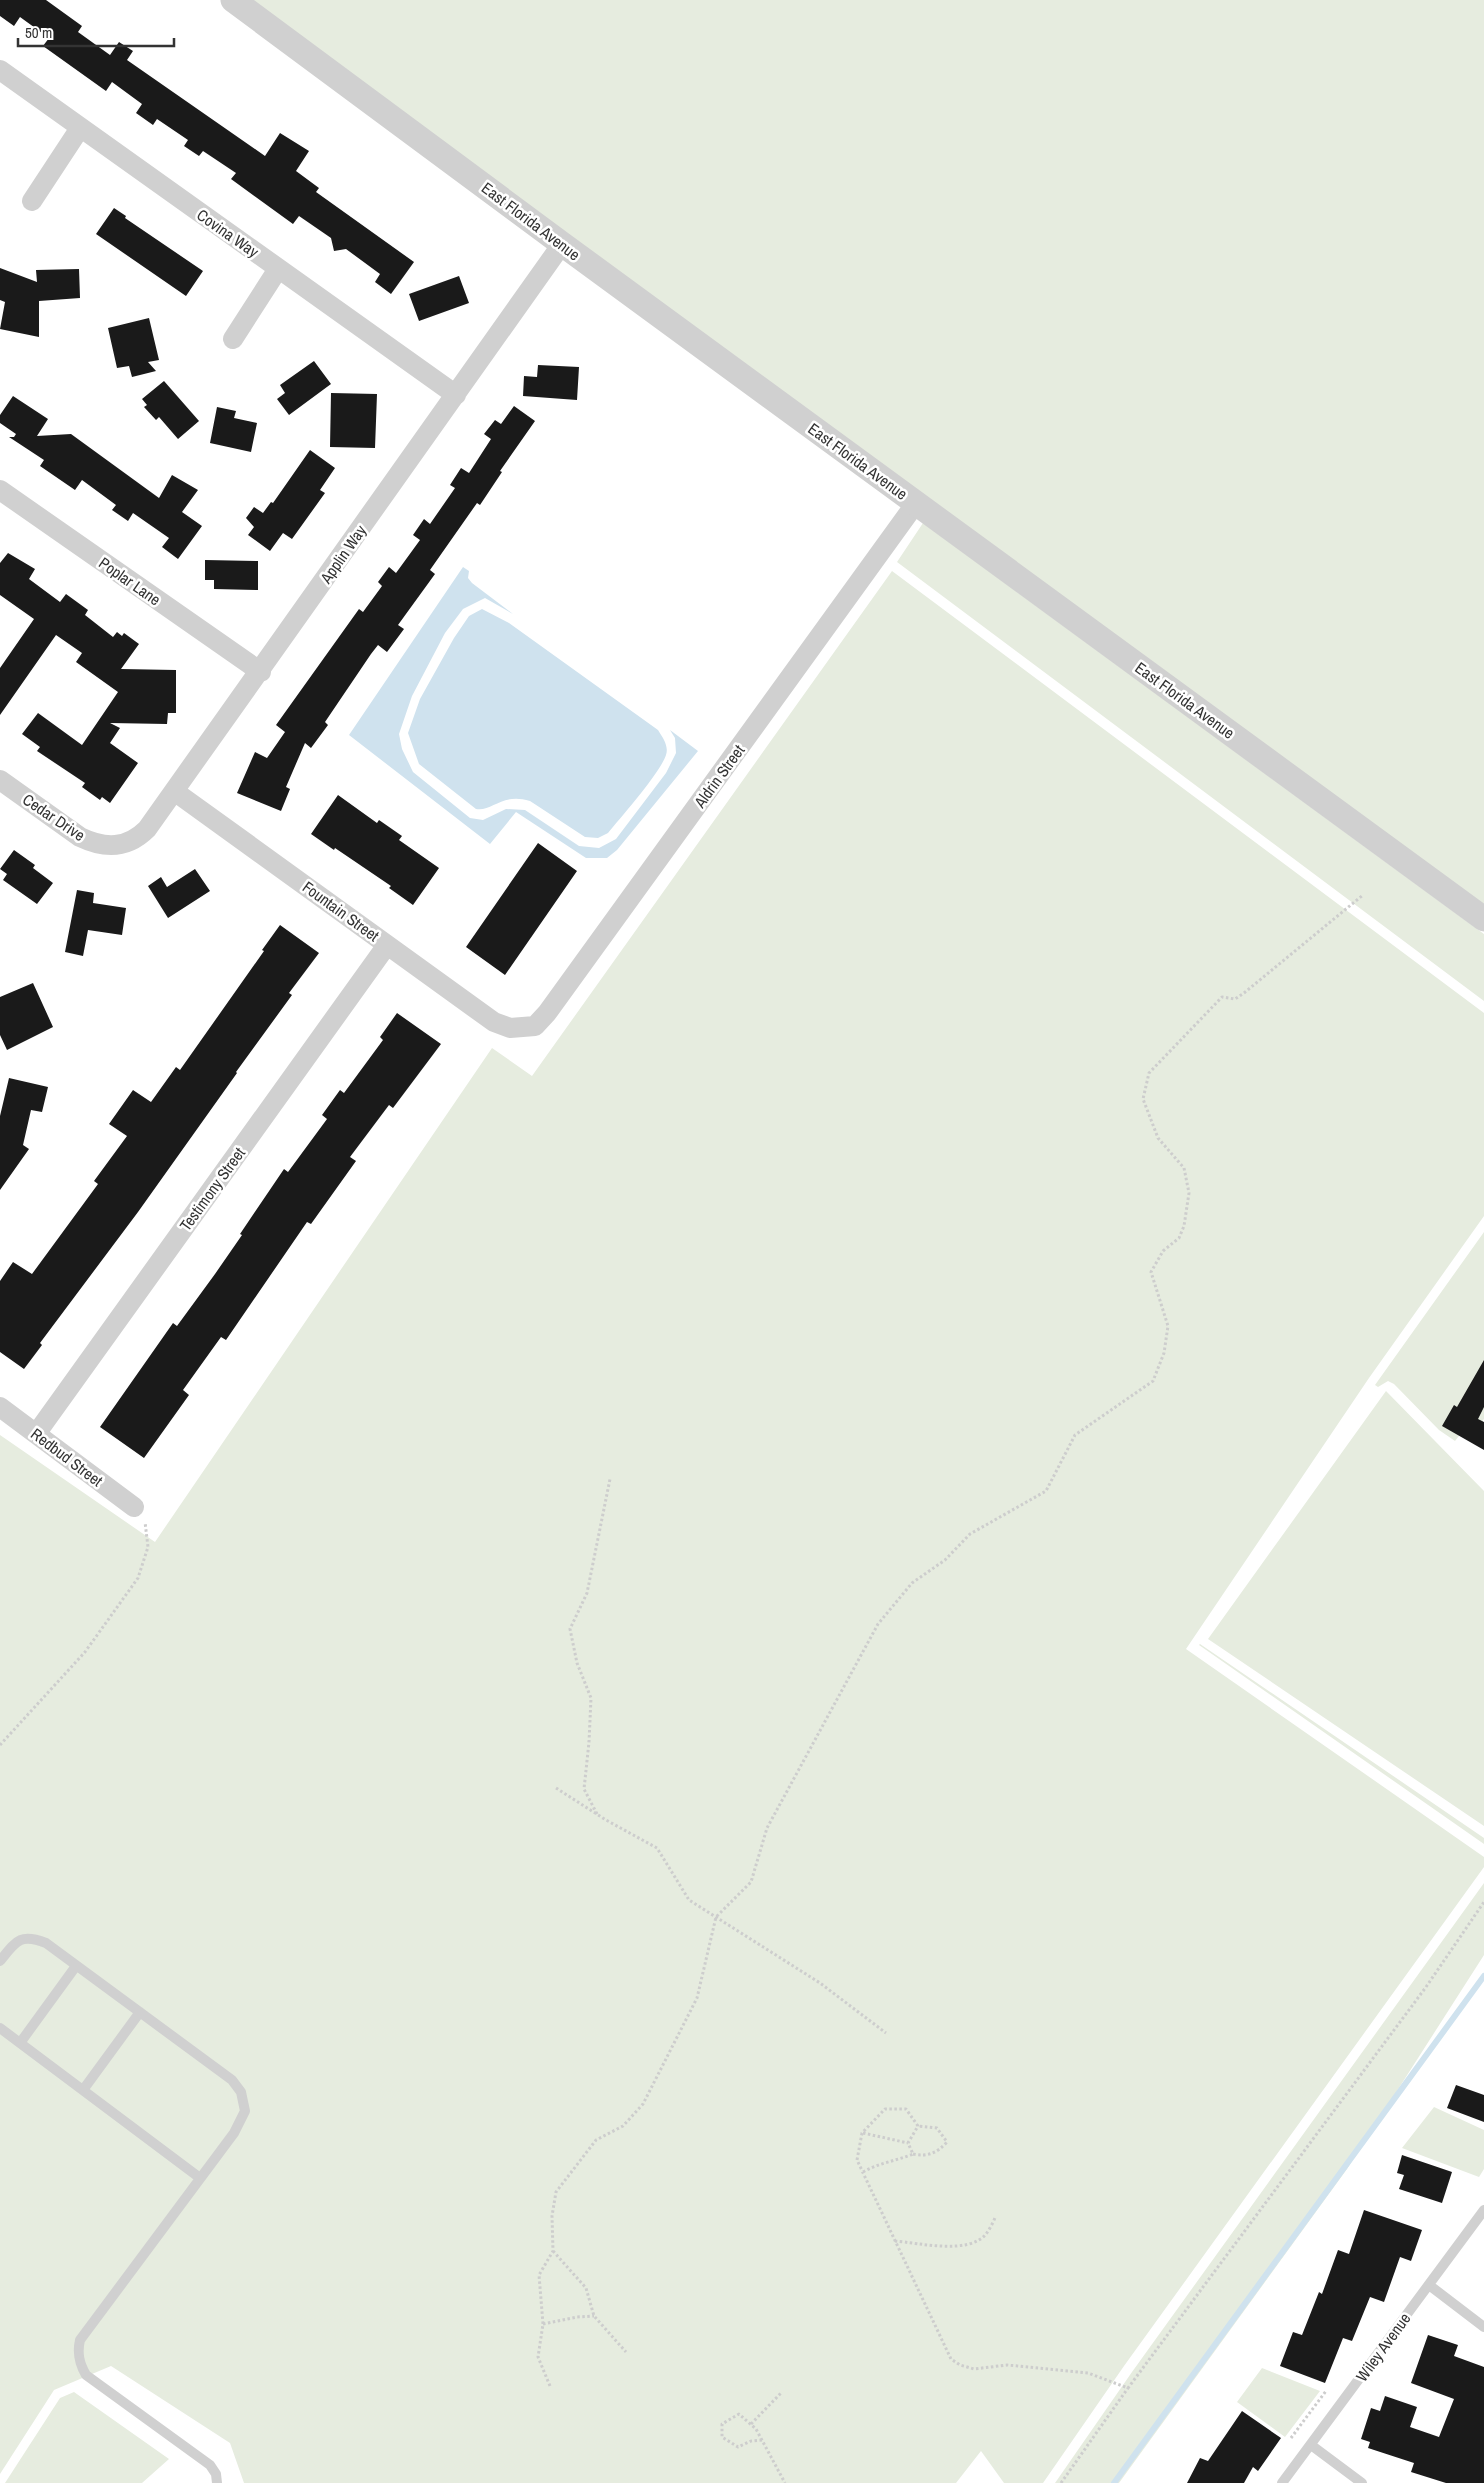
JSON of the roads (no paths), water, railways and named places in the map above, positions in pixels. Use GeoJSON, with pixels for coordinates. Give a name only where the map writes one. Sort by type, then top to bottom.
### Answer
{"type":"FeatureCollection","features":[{"type":"Feature","properties":{"kind":"street","name":"East Florida Avenue"},"geometry":{"type":"LineString","coordinates":[[234,0],[562,244],[1484,919]]}},
{"type":"Feature","properties":{"kind":"street","name":"Covina Way"},"geometry":{"type":"LineString","coordinates":[[0,70],[456,395]]}},
{"type":"Feature","properties":{"kind":"street"},"geometry":{"type":"LineString","coordinates":[[32,201],[80,128]]}},
{"type":"Feature","properties":{"kind":"street","name":"Applin Way"},"geometry":{"type":"LineString","coordinates":[[111,846],[125,844],[139,838],[261,672],[562,244]]}},
{"type":"Feature","properties":{"kind":"street"},"geometry":{"type":"LineString","coordinates":[[233,339],[278,269]]}},
{"type":"Feature","properties":{"kind":"street","name":"Poplar Lane"},"geometry":{"type":"LineString","coordinates":[[0,490],[261,672]]}},
{"type":"Feature","properties":{"kind":"street","name":"Aldrin Street"},"geometry":{"type":"LineString","coordinates":[[510,1028],[535,1026],[547,1013],[916,503]]}},
{"type":"Feature","properties":{"kind":"street","name":"Cedar Drive"},"geometry":{"type":"LineString","coordinates":[[0,780],[80,836],[94,843],[111,846]]}},
{"type":"Feature","properties":{"kind":"street","name":"Fountain Street"},"geometry":{"type":"LineString","coordinates":[[174,791],[494,1022],[510,1028]]}},
{"type":"Feature","properties":{"kind":"street","name":"Testimony Street"},"geometry":{"type":"LineString","coordinates":[[36,1434],[387,945]]}},
{"type":"Feature","properties":{"kind":"street","name":"Redbud Street"},"geometry":{"type":"LineString","coordinates":[[0,1407],[134,1507]]}},
{"type":"Feature","properties":{"kind":"lane"},"geometry":{"type":"LineString","coordinates":[[0,1961],[14,1943],[31,1938],[46,1943],[232,2080],[241,2092],[246,2111],[234,2133],[80,2340],[78,2350],[80,2364],[86,2375],[210,2466],[216,2474],[217,2483]]}},
{"type":"Feature","properties":{"kind":"lane"},"geometry":{"type":"LineString","coordinates":[[20,2043],[76,1966]]}},
{"type":"Feature","properties":{"kind":"lane"},"geometry":{"type":"LineString","coordinates":[[83,2090],[140,2012]]}},
{"type":"Feature","properties":{"kind":"lane"},"geometry":{"type":"LineString","coordinates":[[0,2028],[200,2178]]}},
{"type":"Feature","properties":{"kind":"lane","name":"Wiley Avenue"},"geometry":{"type":"LineString","coordinates":[[1282,2483],[1484,2210]]}},
{"type":"Feature","properties":{"kind":"lane"},"geometry":{"type":"LineString","coordinates":[[1429,2285],[1484,2326]]}},
{"type":"Feature","properties":{"kind":"lane"},"geometry":{"type":"LineString","coordinates":[[1311,2445],[1362,2483]]}},
{"type":"Feature","properties":{"kind":"water"},"geometry":{"type":"Polygon","coordinates":[[[463,567],[469,571],[468,578],[472,583],[513,614],[485,598],[463,609],[445,633],[412,696],[399,734],[402,749],[413,772],[470,818],[483,820],[506,809],[525,810],[579,846],[599,848],[616,839],[666,773],[676,753],[675,738],[670,730],[698,751],[617,850],[607,858],[586,858],[516,812],[490,844],[349,735],[463,567]]]}},
{"type":"Feature","properties":{"kind":"water"},"geometry":{"type":"Polygon","coordinates":[[[482,609],[509,623],[658,730],[664,739],[667,752],[662,763],[640,794],[608,833],[598,838],[585,837],[530,801],[520,799],[505,800],[487,808],[476,809],[419,764],[408,733],[420,699],[454,638],[469,616],[482,609]]]}},
{"type":"Feature","properties":{"kind":"waterway"},"geometry":{"type":"LineString","coordinates":[[1114,2483],[1484,1976]]}}]}
